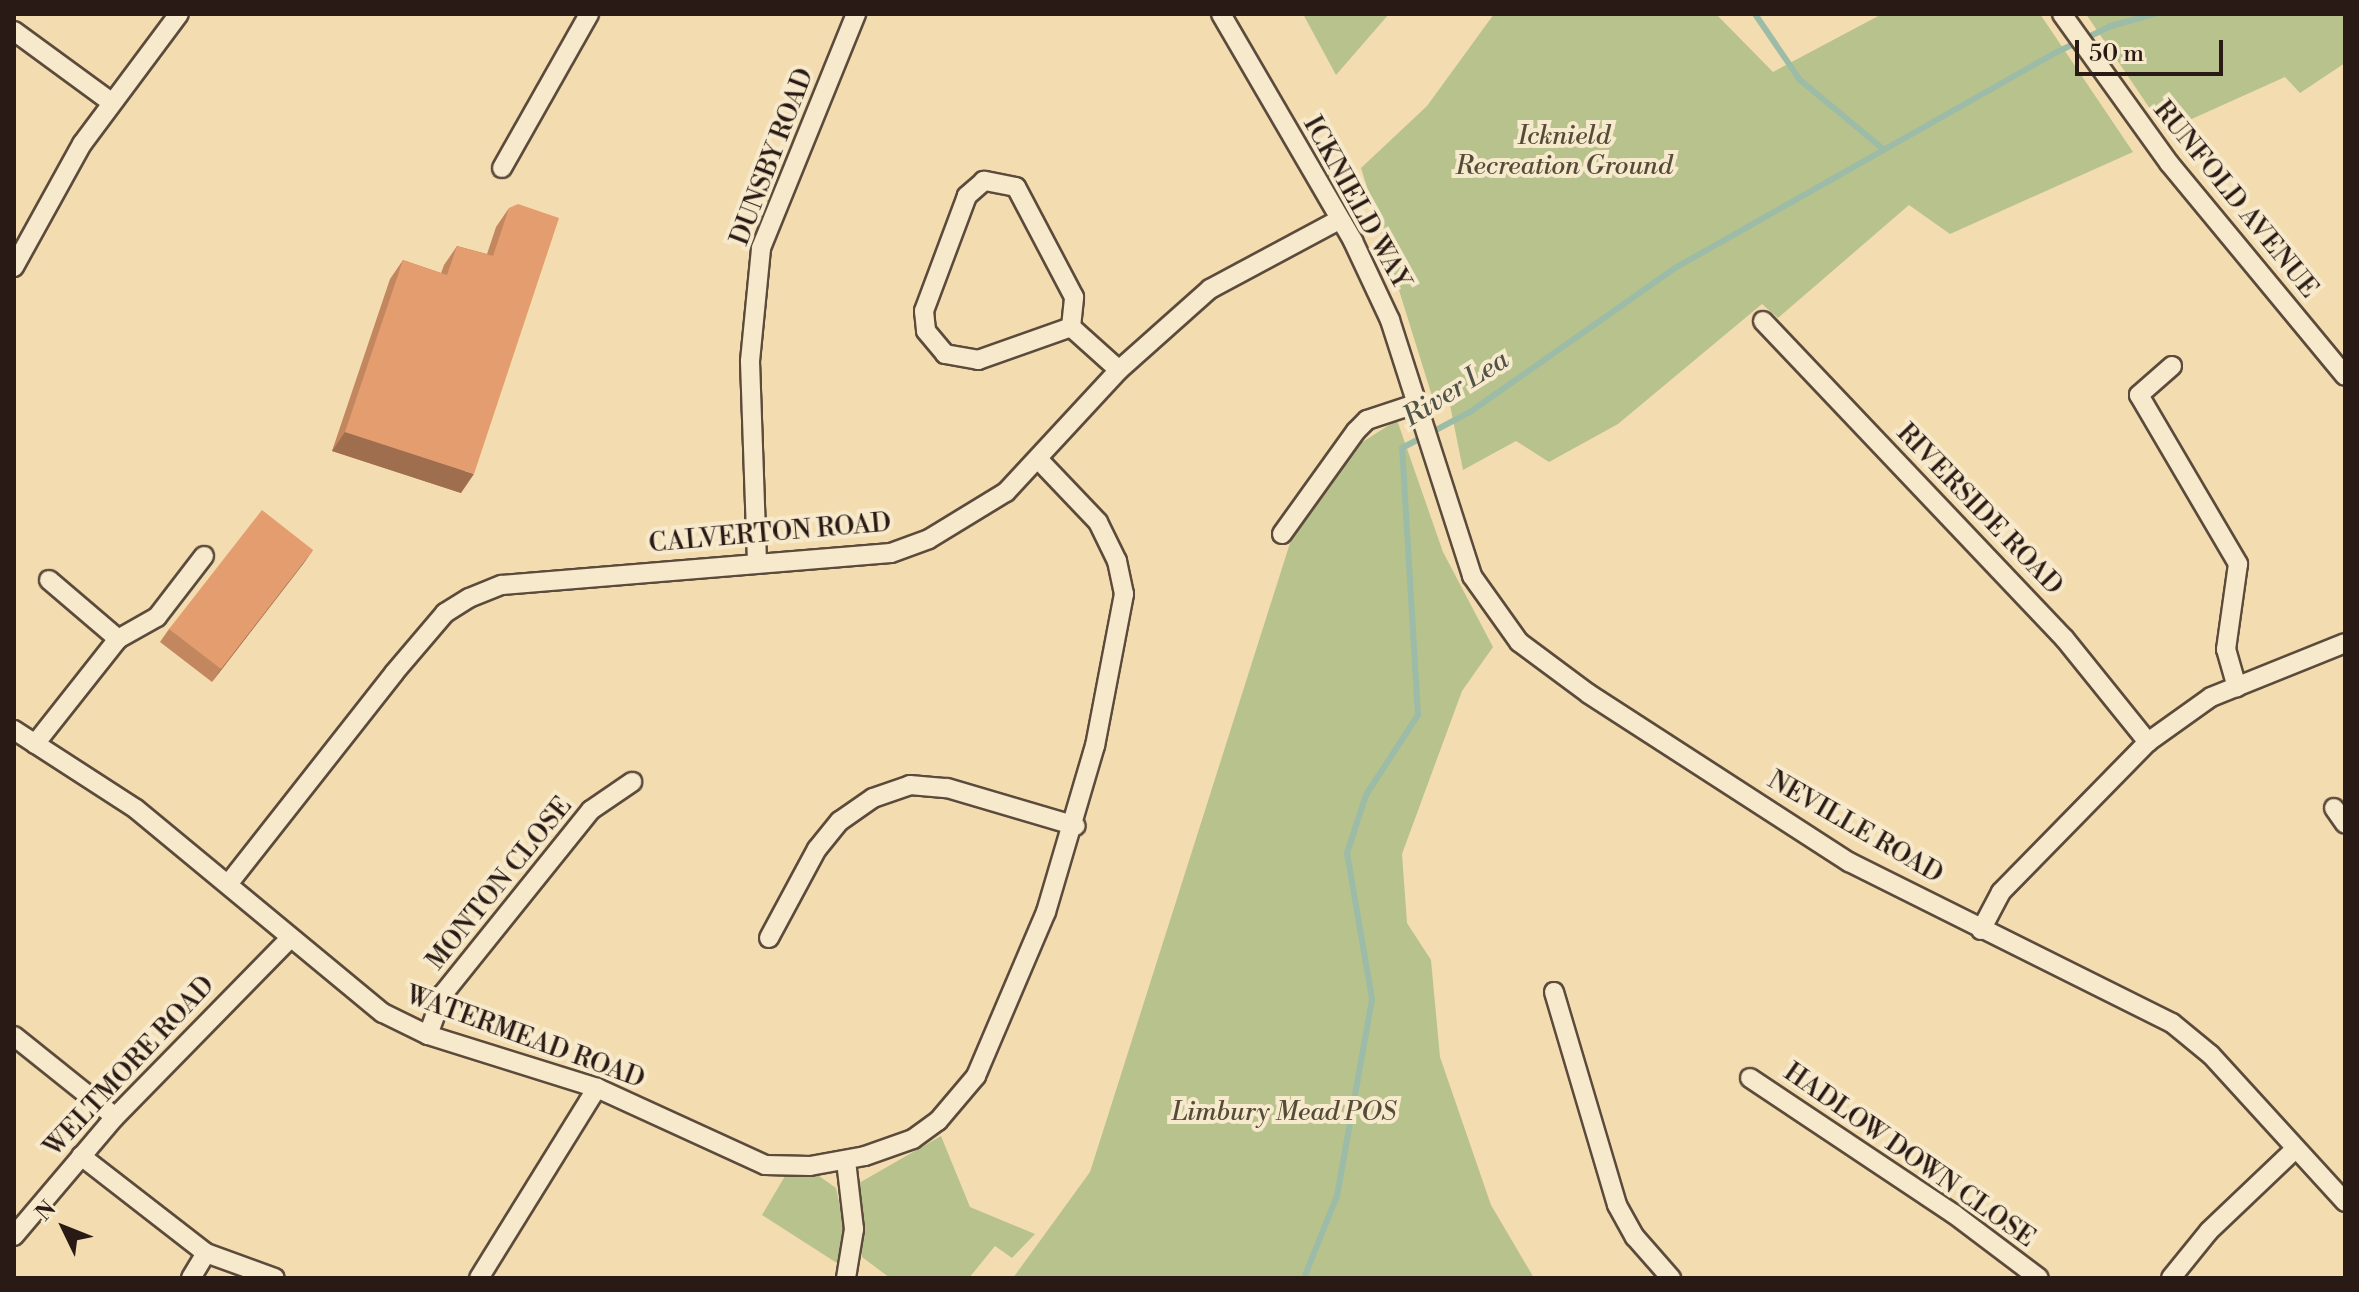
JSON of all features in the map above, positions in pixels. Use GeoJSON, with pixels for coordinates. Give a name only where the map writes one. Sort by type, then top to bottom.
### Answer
{"type":"FeatureCollection","features":[{"type":"Feature","properties":{"kind":"street"},"geometry":{"type":"LineString","coordinates":[[14,267],[111,102],[179,14]]}},
{"type":"Feature","properties":{"kind":"street"},"geometry":{"type":"LineString","coordinates":[[502,168],[589,14]]}},
{"type":"Feature","properties":{"kind":"street","name":"DUNSBY ROAD"},"geometry":{"type":"LineString","coordinates":[[757,562],[750,361],[761,248],[856,14]]}},
{"type":"Feature","properties":{"kind":"street","name":"ICKNIELD WAY"},"geometry":{"type":"LineString","coordinates":[[1221,14],[1337,221],[1353,241],[1390,320],[1425,427]]}},
{"type":"Feature","properties":{"kind":"street","name":"RUNFOLD AVENUE"},"geometry":{"type":"LineString","coordinates":[[2066,21],[2169,163],[2345,376]]}},
{"type":"Feature","properties":{"kind":"street"},"geometry":{"type":"LineString","coordinates":[[14,31],[111,102]]}},
{"type":"Feature","properties":{"kind":"street"},"geometry":{"type":"LineString","coordinates":[[984,181],[1016,187],[1074,297],[1071,327],[978,360],[945,354],[926,331],[924,311],[967,196],[984,181]]}},
{"type":"Feature","properties":{"kind":"street","name":"CALVERTON ROAD"},"geometry":{"type":"LineString","coordinates":[[229,883],[394,673],[445,613],[469,598],[502,585],[891,553],[973,516],[1006,492],[1119,370],[1210,289],[1337,221]]}},
{"type":"Feature","properties":{"kind":"street","name":"RIVERSIDE ROAD"},"geometry":{"type":"LineString","coordinates":[[1763,321],[2064,638],[2148,742]]}},
{"type":"Feature","properties":{"kind":"street"},"geometry":{"type":"LineString","coordinates":[[1071,327],[1119,370]]}},
{"type":"Feature","properties":{"kind":"street"},"geometry":{"type":"LineString","coordinates":[[2172,366],[2139,395],[2238,564],[2226,649],[2237,687]]}},
{"type":"Feature","properties":{"kind":"street"},"geometry":{"type":"LineString","coordinates":[[1282,534],[1367,420],[1418,403]]}},
{"type":"Feature","properties":{"kind":"street","name":"NEVILLE ROAD"},"geometry":{"type":"LineString","coordinates":[[1425,427],[1435,452],[1448,509],[1472,576],[1519,642],[1589,694],[1849,862],[2172,1023],[2211,1055],[2345,1202]]}},
{"type":"Feature","properties":{"kind":"street","name":"WATERMEAD ROAD"},"geometry":{"type":"LineString","coordinates":[[14,730],[136,809],[383,1013],[428,1035],[597,1088],[765,1165],[846,1161],[913,1139],[958,1102],[976,1076],[1046,912],[1076,826],[1124,594],[1117,561],[1098,522],[1038,459]]}},
{"type":"Feature","properties":{"kind":"street"},"geometry":{"type":"LineString","coordinates":[[35,744],[118,639],[157,617],[204,556]]}},
{"type":"Feature","properties":{"kind":"street"},"geometry":{"type":"LineString","coordinates":[[49,580],[118,639]]}},
{"type":"Feature","properties":{"kind":"street"},"geometry":{"type":"LineString","coordinates":[[1981,930],[2001,892],[2148,742],[2211,697],[2345,643]]}},
{"type":"Feature","properties":{"kind":"street","name":"MONTON CLOSE"},"geometry":{"type":"LineString","coordinates":[[428,1035],[443,994],[591,810],[632,782]]}},
{"type":"Feature","properties":{"kind":"street"},"geometry":{"type":"LineString","coordinates":[[769,938],[817,849],[840,821],[873,798],[910,785],[947,788],[1076,826]]}},
{"type":"Feature","properties":{"kind":"street"},"geometry":{"type":"LineString","coordinates":[[2334,808],[2345,824]]}},
{"type":"Feature","properties":{"kind":"street","name":"WELTMORE ROAD"},"geometry":{"type":"LineString","coordinates":[[14,1236],[115,1117],[290,938]]}},
{"type":"Feature","properties":{"kind":"street"},"geometry":{"type":"LineString","coordinates":[[1554,992],[1617,1205],[1635,1237],[1671,1278]]}},
{"type":"Feature","properties":{"kind":"street"},"geometry":{"type":"LineString","coordinates":[[14,1036],[115,1117]]}},
{"type":"Feature","properties":{"kind":"street","name":"HADLOW DOWN CLOSE"},"geometry":{"type":"LineString","coordinates":[[1750,1078],[1954,1214],[2039,1278]]}},
{"type":"Feature","properties":{"kind":"street"},"geometry":{"type":"LineString","coordinates":[[479,1278],[597,1088]]}},
{"type":"Feature","properties":{"kind":"street"},"geometry":{"type":"LineString","coordinates":[[2171,1278],[2209,1231],[2295,1149]]}},
{"type":"Feature","properties":{"kind":"street"},"geometry":{"type":"LineString","coordinates":[[81,1156],[206,1253],[275,1278]]}},
{"type":"Feature","properties":{"kind":"street"},"geometry":{"type":"LineString","coordinates":[[846,1161],[854,1229],[846,1278]]}},
{"type":"Feature","properties":{"kind":"street"},"geometry":{"type":"LineString","coordinates":[[191,1278],[206,1253]]}},
{"type":"Feature","properties":{"kind":"green space"},"geometry":{"type":"Polygon","coordinates":[[[1303,14],[1389,14],[1336,75],[1303,14]]]}},
{"type":"Feature","properties":{"kind":"green space","name":"Icknield Recreation Ground"},"geometry":{"type":"Polygon","coordinates":[[[1494,14],[1716,14],[1773,72],[1882,14],[2040,14],[2133,152],[1950,234],[1909,205],[1778,318],[1762,304],[1618,424],[1549,462],[1516,441],[1463,470],[1449,400],[1436,409],[1361,168],[1427,106],[1494,14]]]}},
{"type":"Feature","properties":{"kind":"green space"},"geometry":{"type":"Polygon","coordinates":[[[2086,14],[2345,14],[2345,63],[2300,93],[2285,77],[2165,131],[2086,14]]]}},
{"type":"Feature","properties":{"kind":"green space","name":"Limbury Mead POS"},"geometry":{"type":"Polygon","coordinates":[[[1397,420],[1443,552],[1493,647],[1462,691],[1402,854],[1407,923],[1431,960],[1440,1057],[1491,1205],[1534,1278],[1013,1278],[1090,1172],[1290,543],[1353,448],[1397,420]]]}},
{"type":"Feature","properties":{"kind":"green space"},"geometry":{"type":"Polygon","coordinates":[[[941,1136],[970,1207],[1035,1234],[1012,1258],[995,1246],[969,1278],[890,1278],[862,1257],[859,1183],[941,1136]]]}},
{"type":"Feature","properties":{"kind":"green space"},"geometry":{"type":"Polygon","coordinates":[[[785,1176],[819,1176],[836,1188],[845,1229],[840,1265],[762,1215],[785,1176]]]}},
{"type":"Feature","properties":{"kind":"building"},"geometry":{"type":"Polygon","coordinates":[[[518,204],[559,218],[474,474],[345,432],[403,260],[447,275],[457,246],[493,256],[509,208],[518,204]]]}},
{"type":"Feature","properties":{"kind":"building"},"geometry":{"type":"Polygon","coordinates":[[[262,510],[313,550],[221,669],[169,629],[262,510]]]}},
{"type":"Feature","properties":{"kind":"waterway"},"geometry":{"type":"LineString","coordinates":[[1755,14],[1800,80],[1883,149]]}},
{"type":"Feature","properties":{"kind":"waterway","name":"River Lea"},"geometry":{"type":"LineString","coordinates":[[1304,1278],[1337,1196],[1372,999],[1347,853],[1366,795],[1418,715],[1402,448],[1470,412],[1675,268],[2057,52],[2111,26],[2154,14]]}}]}
